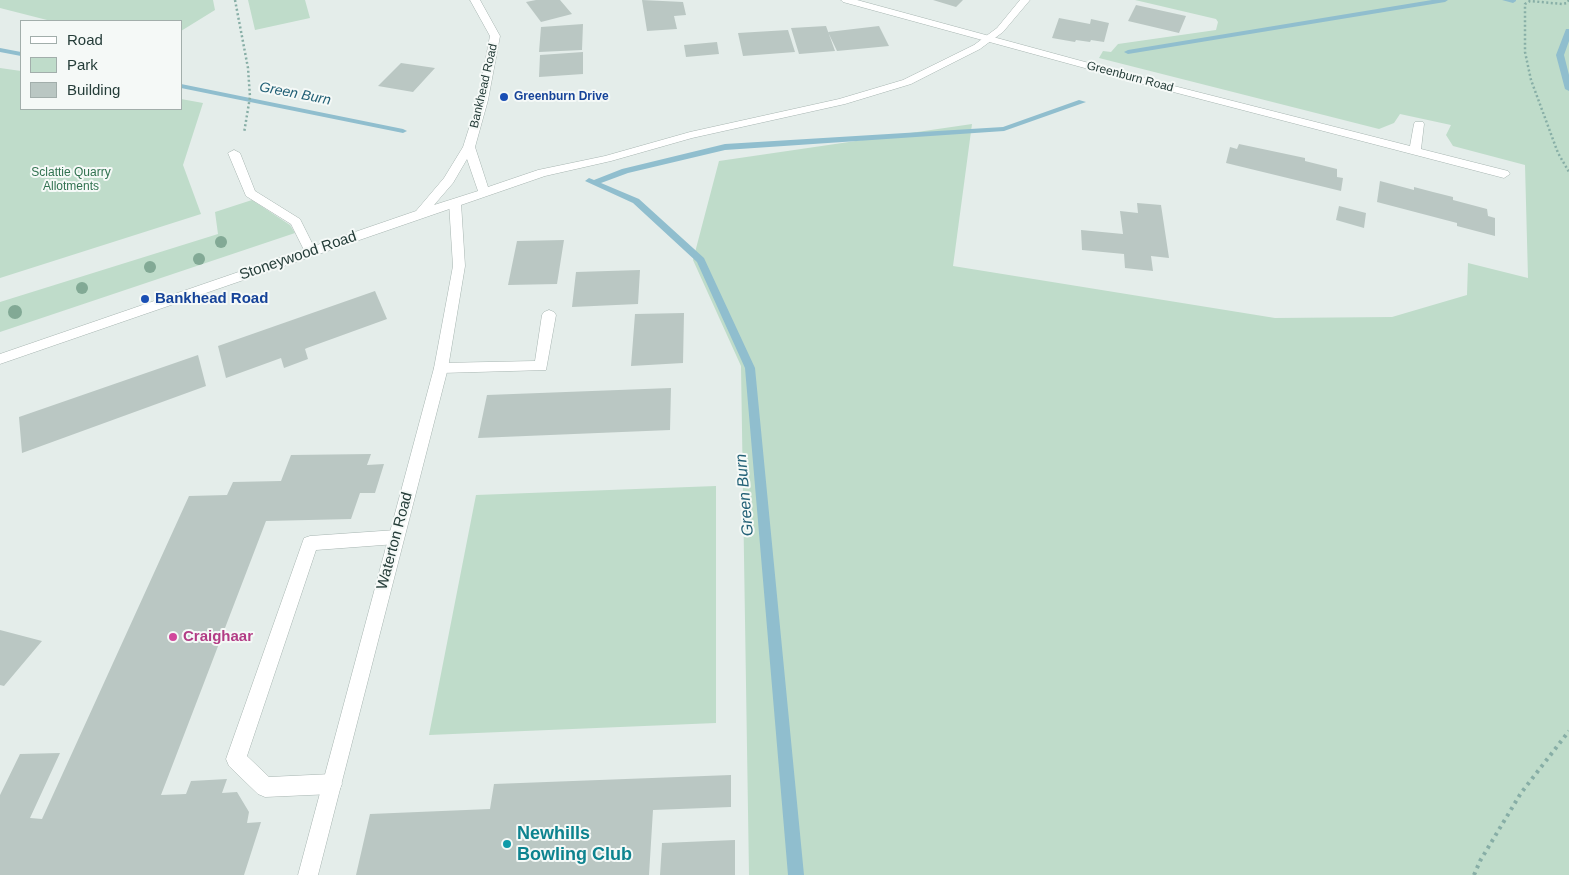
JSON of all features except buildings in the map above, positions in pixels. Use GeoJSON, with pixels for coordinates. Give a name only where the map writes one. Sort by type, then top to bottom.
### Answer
{"type":"FeatureCollection","features":[{"type":"Feature","properties":{"kind":"street","name":"Bankhead Road"},"geometry":{"type":"LineString","coordinates":[[419,215],[449,180],[469,147],[487,84],[495,36],[475,0]]}},
{"type":"Feature","properties":{"kind":"street","name":"Greenburn Road"},"geometry":{"type":"LineString","coordinates":[[846,0],[1504,174]]}},
{"type":"Feature","properties":{"kind":"street"},"geometry":{"type":"LineString","coordinates":[[455,203],[542,173],[606,159],[690,136],[787,115],[907,82],[968,52],[1010,20],[1025,0]]}},
{"type":"Feature","properties":{"kind":"street"},"geometry":{"type":"LineString","coordinates":[[1415,151],[1419,124]]}},
{"type":"Feature","properties":{"kind":"street","name":"Bankhead Road"},"geometry":{"type":"LineString","coordinates":[[469,147],[484,192]]}},
{"type":"Feature","properties":{"kind":"street"},"geometry":{"type":"LineString","coordinates":[[234,153],[250,193],[296,222],[310,251]]}},
{"type":"Feature","properties":{"kind":"street","name":"Stoneywood Road"},"geometry":{"type":"LineString","coordinates":[[0,359],[310,251],[455,203]]}},
{"type":"Feature","properties":{"kind":"street","name":"Waterton Road"},"geometry":{"type":"LineString","coordinates":[[308,875],[441,368],[459,266],[455,203]]}},
{"type":"Feature","properties":{"kind":"street"},"geometry":{"type":"LineString","coordinates":[[441,368],[541,366],[549,315]]}},
{"type":"Feature","properties":{"kind":"street"},"geometry":{"type":"LineString","coordinates":[[332,784],[265,787],[236,759],[310,542],[396,537]]}},
{"type":"Feature","properties":{"kind":"path"},"geometry":{"type":"LineString","coordinates":[[235,0],[248,68],[250,97],[248,111]]}},
{"type":"Feature","properties":{"kind":"path"},"geometry":{"type":"LineString","coordinates":[[1569,0],[1567,3],[1562,4],[1527,1],[1525,4],[1525,52],[1534,89],[1558,153],[1569,172]]}},
{"type":"Feature","properties":{"kind":"path"},"geometry":{"type":"LineString","coordinates":[[1474,875],[1480,861],[1521,793],[1569,731]]}},
{"type":"Feature","properties":{"kind":"green space"},"geometry":{"type":"Polygon","coordinates":[[[0,0],[213,0],[215,10],[182,30],[182,20],[47,20],[0,8],[0,0]]]}},
{"type":"Feature","properties":{"kind":"green space"},"geometry":{"type":"Polygon","coordinates":[[[248,0],[305,0],[310,18],[255,30],[248,0]]]}},
{"type":"Feature","properties":{"kind":"green space"},"geometry":{"type":"Polygon","coordinates":[[[1135,0],[1569,0],[1569,875],[749,875],[741,366],[693,260],[719,161],[972,124],[953,266],[1275,318],[1392,317],[1467,295],[1468,263],[1528,278],[1525,165],[1453,146],[1446,135],[1451,125],[1400,114],[1394,123],[1379,129],[1099,58],[1103,51],[1111,52],[1118,44],[1216,30],[1218,22],[1216,19],[1135,0]]]}},
{"type":"Feature","properties":{"kind":"green space","name":"Sclattie Quarry Allotments"},"geometry":{"type":"Polygon","coordinates":[[[0,68],[20,71],[20,110],[182,110],[182,99],[203,103],[183,165],[201,214],[0,278],[0,68]]]}},
{"type":"Feature","properties":{"kind":"green space"},"geometry":{"type":"Polygon","coordinates":[[[252,200],[290,225],[295,233],[0,332],[0,302],[218,234],[215,212],[252,200]]]}},
{"type":"Feature","properties":{"kind":"green space"},"geometry":{"type":"Polygon","coordinates":[[[716,486],[716,723],[429,735],[476,495],[716,486]]]}},
{"type":"Feature","properties":{"kind":"waterway"},"geometry":{"type":"LineString","coordinates":[[1128,52],[1445,0]]}},
{"type":"Feature","properties":{"kind":"waterway"},"geometry":{"type":"LineString","coordinates":[[1505,0],[1513,1]]}},
{"type":"Feature","properties":{"kind":"waterway","name":"Green Burn"},"geometry":{"type":"LineString","coordinates":[[1569,31],[1560,55],[1569,89]]}},
{"type":"Feature","properties":{"kind":"waterway","name":"Green Burn"},"geometry":{"type":"LineString","coordinates":[[0,50],[20,54]]}},
{"type":"Feature","properties":{"kind":"waterway","name":"Green Burn"},"geometry":{"type":"LineString","coordinates":[[182,86],[403,131]]}},
{"type":"Feature","properties":{"kind":"waterway"},"geometry":{"type":"LineString","coordinates":[[593,183],[625,171],[725,147],[1004,129],[1082,102]]}},
{"type":"Feature","properties":{"kind":"waterway","name":"Green Burn"},"geometry":{"type":"LineString","coordinates":[[589,181],[593,183]]}},
{"type":"Feature","properties":{"kind":"waterway","name":"Green Burn"},"geometry":{"type":"LineString","coordinates":[[593,183],[636,201],[701,260],[750,368],[796,875]]}},
{"type":"Feature","properties":{"kind":"place","name":"Greenburn Drive"},"geometry":{"type":"Point","coordinates":[504,97]}},
{"type":"Feature","properties":{"kind":"place","name":"Bankhead Road"},"geometry":{"type":"Point","coordinates":[145,299]}},
{"type":"Feature","properties":{"kind":"place","name":"Craighaar"},"geometry":{"type":"Point","coordinates":[173,637]}},
{"type":"Feature","properties":{"kind":"place","name":"Newhills Bowling Club"},"geometry":{"type":"Point","coordinates":[507,844]}}]}
